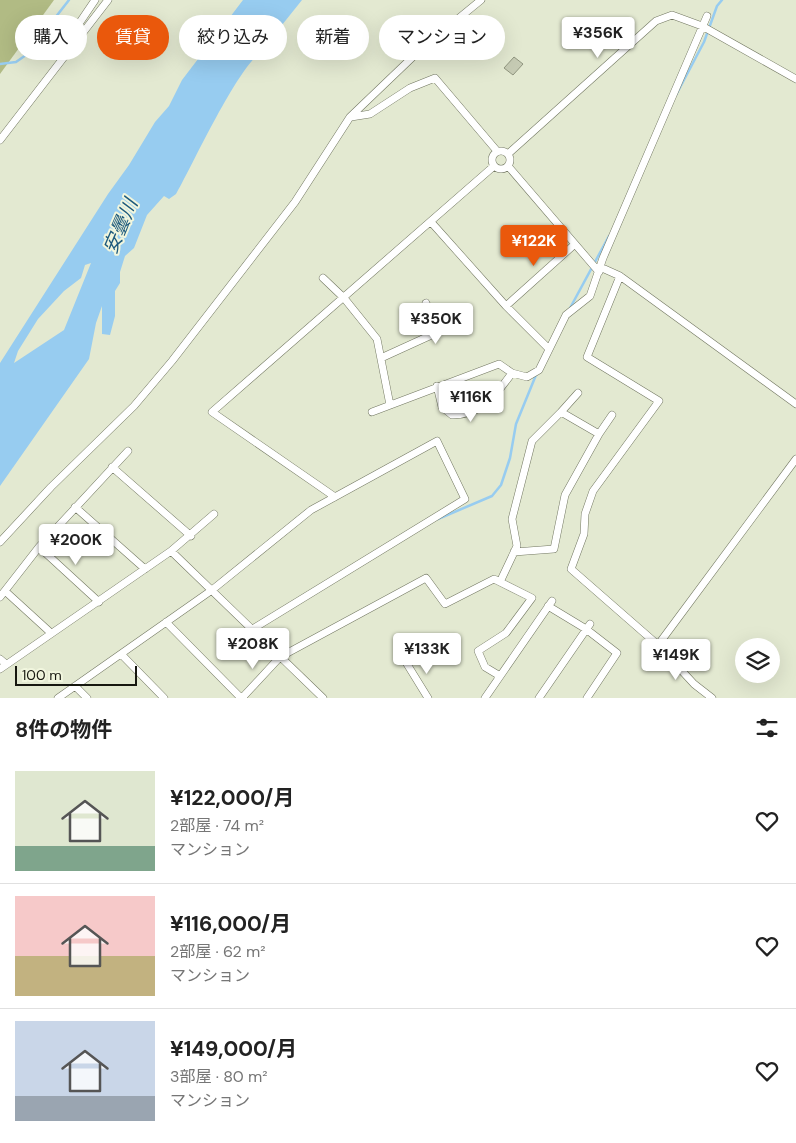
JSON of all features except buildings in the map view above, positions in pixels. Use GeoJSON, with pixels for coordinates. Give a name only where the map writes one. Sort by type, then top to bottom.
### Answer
{"type":"FeatureCollection","features":[{"type":"Feature","properties":{"kind":"street"},"geometry":{"type":"LineString","coordinates":[[84,15],[95,0]]}},
{"type":"Feature","properties":{"kind":"street"},"geometry":{"type":"LineString","coordinates":[[87,27],[108,0]]}},
{"type":"Feature","properties":{"kind":"street"},"geometry":{"type":"LineString","coordinates":[[0,542],[51,487],[134,406],[172,361],[295,202],[350,117],[420,50],[482,0]]}},
{"type":"Feature","properties":{"kind":"street"},"geometry":{"type":"LineString","coordinates":[[508,154],[656,21],[672,15],[702,26],[796,79]]}},
{"type":"Feature","properties":{"kind":"street"},"geometry":{"type":"LineString","coordinates":[[372,412],[498,364],[512,373],[527,377],[539,370],[548,348],[566,315],[590,296],[707,16]]}},
{"type":"Feature","properties":{"kind":"street"},"geometry":{"type":"LineString","coordinates":[[0,140],[61,60]]}},
{"type":"Feature","properties":{"kind":"street"},"geometry":{"type":"LineString","coordinates":[[350,117],[370,114],[410,88],[435,78],[497,151],[503,151],[508,154],[510,158],[508,166]]}},
{"type":"Feature","properties":{"kind":"street"},"geometry":{"type":"LineString","coordinates":[[497,151],[492,158],[494,166],[500,169],[508,166]]}},
{"type":"Feature","properties":{"kind":"street"},"geometry":{"type":"LineString","coordinates":[[335,496],[212,412],[494,166]]}},
{"type":"Feature","properties":{"kind":"street"},"geometry":{"type":"LineString","coordinates":[[508,166],[575,244],[600,269],[620,276],[796,404]]}},
{"type":"Feature","properties":{"kind":"street"},"geometry":{"type":"LineString","coordinates":[[431,222],[506,306],[548,348]]}},
{"type":"Feature","properties":{"kind":"street"},"geometry":{"type":"LineString","coordinates":[[506,306],[575,244]]}},
{"type":"Feature","properties":{"kind":"street"},"geometry":{"type":"LineString","coordinates":[[620,276],[587,357],[659,401],[606,471],[590,497],[585,514],[584,534],[571,569],[658,645],[694,684],[712,698]]}},
{"type":"Feature","properties":{"kind":"street"},"geometry":{"type":"LineString","coordinates":[[323,278],[344,298],[377,339],[390,405]]}},
{"type":"Feature","properties":{"kind":"street"},"geometry":{"type":"LineString","coordinates":[[381,358],[438,332],[426,303]]}},
{"type":"Feature","properties":{"kind":"street"},"geometry":{"type":"LineString","coordinates":[[437,386],[442,407],[452,415],[463,415],[492,400],[512,373]]}},
{"type":"Feature","properties":{"kind":"street"},"geometry":{"type":"LineString","coordinates":[[500,582],[517,546],[512,519],[532,441],[578,393]]}},
{"type":"Feature","properties":{"kind":"street"},"geometry":{"type":"LineString","coordinates":[[561,412],[598,434]]}},
{"type":"Feature","properties":{"kind":"street"},"geometry":{"type":"LineString","coordinates":[[514,552],[554,549],[565,495],[598,434],[612,414]]}},
{"type":"Feature","properties":{"kind":"street"},"geometry":{"type":"LineString","coordinates":[[58,698],[212,590],[311,510],[437,441],[465,499],[251,630]]}},
{"type":"Feature","properties":{"kind":"street"},"geometry":{"type":"LineString","coordinates":[[0,598],[39,547],[128,451]]}},
{"type":"Feature","properties":{"kind":"street"},"geometry":{"type":"LineString","coordinates":[[658,645],[796,459]]}},
{"type":"Feature","properties":{"kind":"street"},"geometry":{"type":"LineString","coordinates":[[112,467],[191,536]]}},
{"type":"Feature","properties":{"kind":"street"},"geometry":{"type":"LineString","coordinates":[[75,507],[145,569]]}},
{"type":"Feature","properties":{"kind":"street"},"geometry":{"type":"LineString","coordinates":[[0,659],[3,667],[171,551],[191,536],[214,514]]}},
{"type":"Feature","properties":{"kind":"street"},"geometry":{"type":"LineString","coordinates":[[39,547],[99,602]]}},
{"type":"Feature","properties":{"kind":"street"},"geometry":{"type":"LineString","coordinates":[[171,551],[323,698]]}},
{"type":"Feature","properties":{"kind":"street"},"geometry":{"type":"LineString","coordinates":[[166,622],[242,698],[280,657],[426,578],[445,604],[494,579],[532,598],[506,634],[478,650],[484,667],[500,676]]}},
{"type":"Feature","properties":{"kind":"street"},"geometry":{"type":"LineString","coordinates":[[5,591],[51,633]]}},
{"type":"Feature","properties":{"kind":"street"},"geometry":{"type":"LineString","coordinates":[[485,698],[550,604],[588,627],[617,653],[587,698]]}},
{"type":"Feature","properties":{"kind":"street"},"geometry":{"type":"LineString","coordinates":[[539,698],[588,627]]}},
{"type":"Feature","properties":{"kind":"street"},"geometry":{"type":"LineString","coordinates":[[121,654],[164,698]]}},
{"type":"Feature","properties":{"kind":"street"},"geometry":{"type":"LineString","coordinates":[[407,664],[428,698]]}},
{"type":"Feature","properties":{"kind":"street"},"geometry":{"type":"LineString","coordinates":[[75,686],[87,698]]}},
{"type":"Feature","properties":{"kind":"green space"},"geometry":{"type":"Polygon","coordinates":[[[0,0],[54,0],[43,15],[15,15],[15,53],[0,74],[0,0]]]}},
{"type":"Feature","properties":{"kind":"water"},"geometry":{"type":"Polygon","coordinates":[[[243,0],[302,0],[287,19],[287,15],[232,15],[243,0]]]}},
{"type":"Feature","properties":{"kind":"water","name":"安曇川"},"geometry":{"type":"Polygon","coordinates":[[[197,60],[253,60],[245,69],[218,113],[176,194],[169,199],[164,196],[147,215],[134,248],[125,256],[120,272],[120,283],[115,291],[115,316],[110,335],[102,334],[102,306],[96,323],[89,359],[0,486],[0,363],[155,122],[169,106],[182,80],[197,60]],[[91,263],[85,265],[81,278],[64,291],[38,319],[18,351],[14,363],[64,330],[91,263]]]}},
{"type":"Feature","properties":{"kind":"waterway"},"geometry":{"type":"LineString","coordinates":[[0,64],[16,62],[26,55],[69,0]]}},
{"type":"Feature","properties":{"kind":"waterway"},"geometry":{"type":"LineString","coordinates":[[676,95],[704,42],[717,6],[722,0]]}},
{"type":"Feature","properties":{"kind":"waterway"},"geometry":{"type":"LineString","coordinates":[[569,310],[609,236]]}},
{"type":"Feature","properties":{"kind":"waterway"},"geometry":{"type":"LineString","coordinates":[[438,519],[492,496],[501,485],[510,458],[516,424],[536,375]]}}]}
